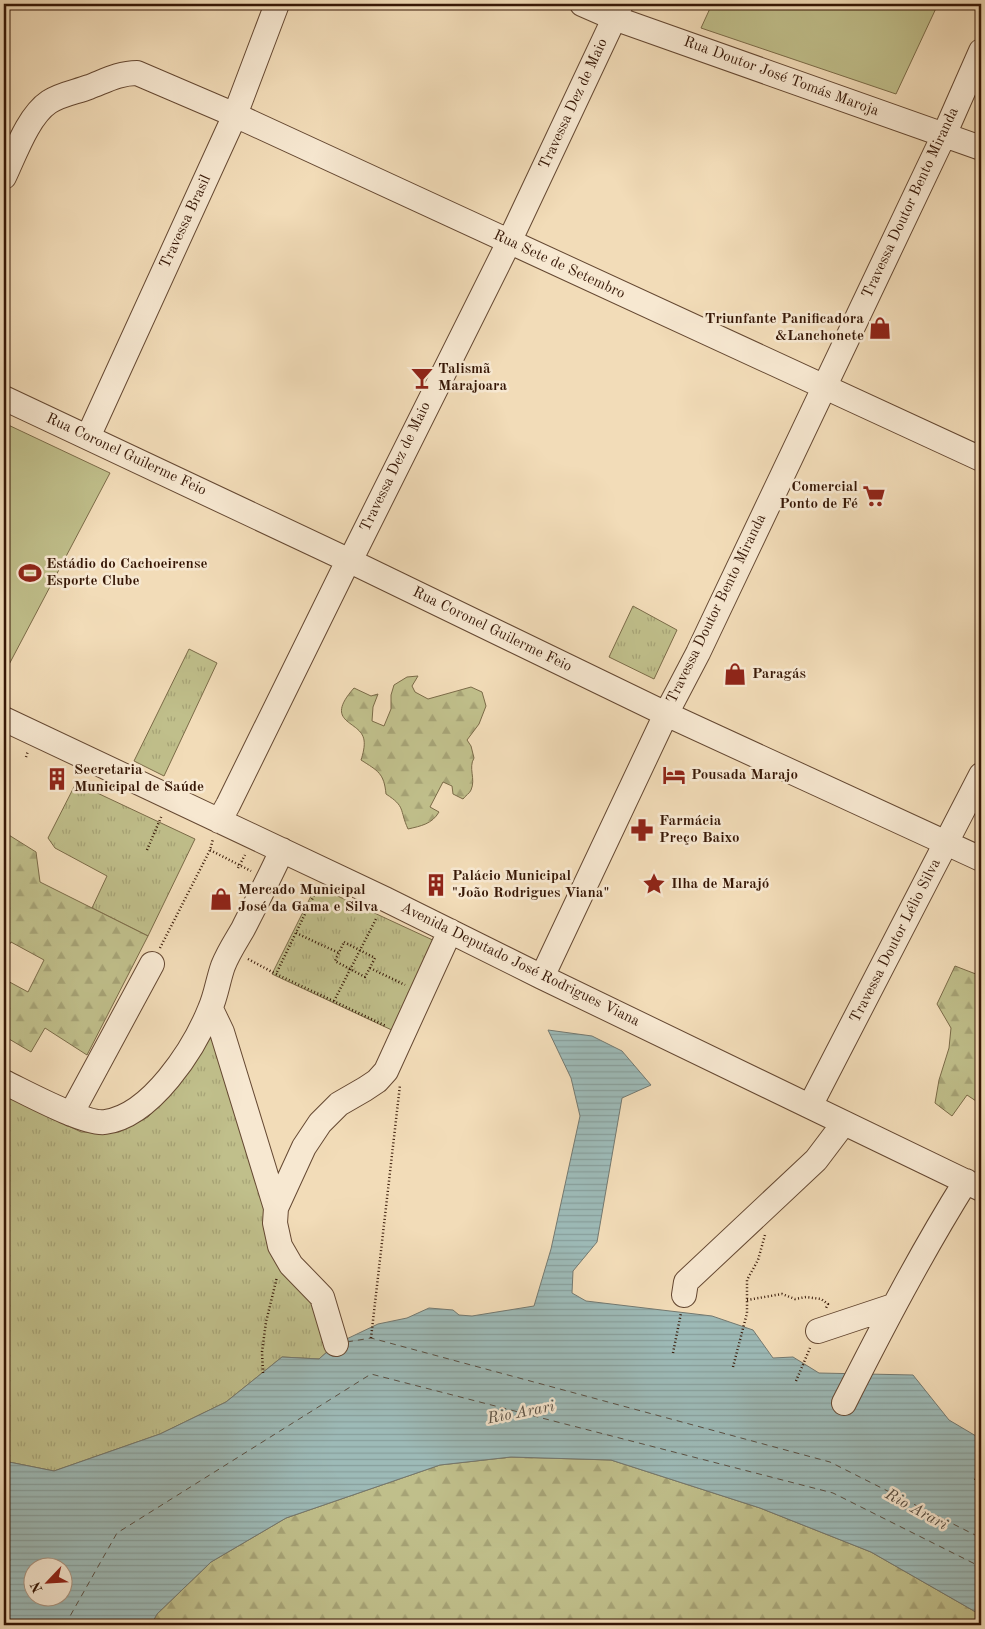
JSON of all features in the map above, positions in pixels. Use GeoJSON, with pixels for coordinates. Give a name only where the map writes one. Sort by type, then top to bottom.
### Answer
{"type":"FeatureCollection","features":[{"type":"Feature","properties":{"kind":"street","name":"Travessa Brasil"},"geometry":{"type":"LineString","coordinates":[[88,437],[235,114],[277,4]]}},
{"type":"Feature","properties":{"kind":"street","name":"Rua Doutor José Tomás Maroja"},"geometry":{"type":"LineString","coordinates":[[582,4],[618,11],[981,148]]}},
{"type":"Feature","properties":{"kind":"street","name":"Travessa Dez de Maio"},"geometry":{"type":"LineString","coordinates":[[219,821],[509,242],[618,11]]}},
{"type":"Feature","properties":{"kind":"street","name":"Travessa Doutor Bento Miranda"},"geometry":{"type":"LineString","coordinates":[[542,977],[944,135],[981,51]]}},
{"type":"Feature","properties":{"kind":"street","name":"Rua Sete de Setembro"},"geometry":{"type":"LineString","coordinates":[[4,177],[29,125],[39,110],[50,102],[111,78],[126,73],[136,74],[235,114],[981,459]]}},
{"type":"Feature","properties":{"kind":"street","name":"Rua Coronel Guilerme Feio"},"geometry":{"type":"LineString","coordinates":[[4,398],[350,561],[666,714],[981,860]]}},
{"type":"Feature","properties":{"kind":"street","name":"Avenida Deputado José Rodrigues Viana"},"geometry":{"type":"LineString","coordinates":[[4,719],[450,930],[542,977],[973,1185]]}},
{"type":"Feature","properties":{"kind":"street","name":"Travessa Doutor Lélio Silva"},"geometry":{"type":"LineString","coordinates":[[810,1106],[981,775]]}},
{"type":"Feature","properties":{"kind":"street"},"geometry":{"type":"LineString","coordinates":[[4,1082],[81,1118],[104,1122],[124,1118],[140,1107],[166,1082],[191,1046],[211,1009],[224,966],[282,850]]}},
{"type":"Feature","properties":{"kind":"street"},"geometry":{"type":"LineString","coordinates":[[336,1344],[322,1297],[291,1265],[280,1246],[275,1223],[276,1208],[304,1147],[320,1123],[339,1104],[366,1089],[386,1071],[395,1027],[450,930]]}},
{"type":"Feature","properties":{"kind":"street"},"geometry":{"type":"LineString","coordinates":[[81,1118],[152,964]]}},
{"type":"Feature","properties":{"kind":"street"},"geometry":{"type":"LineString","coordinates":[[211,1009],[222,1032],[276,1208]]}},
{"type":"Feature","properties":{"kind":"street"},"geometry":{"type":"LineString","coordinates":[[684,1295],[686,1282],[816,1160],[844,1123]]}},
{"type":"Feature","properties":{"kind":"street"},"geometry":{"type":"LineString","coordinates":[[844,1403],[893,1306],[939,1224],[973,1185]]}},
{"type":"Feature","properties":{"kind":"street"},"geometry":{"type":"LineString","coordinates":[[818,1331],[893,1306]]}},
{"type":"Feature","properties":{"kind":"path"},"geometry":{"type":"LineString","coordinates":[[147,850],[165,809]]}},
{"type":"Feature","properties":{"kind":"path"},"geometry":{"type":"LineString","coordinates":[[152,964],[210,850],[219,821]]}},
{"type":"Feature","properties":{"kind":"path"},"geometry":{"type":"LineString","coordinates":[[210,850],[268,880]]}},
{"type":"Feature","properties":{"kind":"path"},"geometry":{"type":"LineString","coordinates":[[239,866],[246,851]]}},
{"type":"Feature","properties":{"kind":"path"},"geometry":{"type":"LineString","coordinates":[[317,890],[276,974],[395,1027]]}},
{"type":"Feature","properties":{"kind":"path"},"geometry":{"type":"LineString","coordinates":[[334,1001],[377,917],[385,921]]}},
{"type":"Feature","properties":{"kind":"path"},"geometry":{"type":"LineString","coordinates":[[296,933],[339,953]]}},
{"type":"Feature","properties":{"kind":"path"},"geometry":{"type":"LineString","coordinates":[[344,942],[359,950],[375,958],[365,977],[335,961],[344,942]]}},
{"type":"Feature","properties":{"kind":"path"},"geometry":{"type":"LineString","coordinates":[[370,968],[413,989]]}},
{"type":"Feature","properties":{"kind":"path"},"geometry":{"type":"LineString","coordinates":[[371,1338],[401,1077]]}},
{"type":"Feature","properties":{"kind":"path"},"geometry":{"type":"LineString","coordinates":[[733,1367],[747,1313],[747,1280],[758,1260],[768,1222],[769,1204]]}},
{"type":"Feature","properties":{"kind":"path"},"geometry":{"type":"LineString","coordinates":[[262,1372],[262,1352],[266,1322],[277,1274]]}},
{"type":"Feature","properties":{"kind":"path"},"geometry":{"type":"LineString","coordinates":[[747,1300],[782,1294],[795,1299],[806,1297],[821,1299],[828,1304],[796,1381]]}},
{"type":"Feature","properties":{"kind":"path"},"geometry":{"type":"LineString","coordinates":[[673,1353],[684,1295]]}},
{"type":"Feature","properties":{"kind":"path"},"geometry":{"type":"LineString","coordinates":[[975,1480],[981,1469]]}},
{"type":"Feature","properties":{"kind":"green space"},"geometry":{"type":"Polygon","coordinates":[[[712,4],[938,4],[896,94],[701,28],[712,4]]]}},
{"type":"Feature","properties":{"kind":"green space","name":"Estádio do Cachoeirense Esporte Clube"},"geometry":{"type":"Polygon","coordinates":[[[4,423],[110,473],[4,674],[4,423]]]}},
{"type":"Feature","properties":{"kind":"green space"},"geometry":{"type":"Polygon","coordinates":[[[633,606],[677,630],[654,679],[609,657],[633,606]]]}},
{"type":"Feature","properties":{"kind":"green space"},"geometry":{"type":"Polygon","coordinates":[[[189,649],[217,663],[164,776],[134,761],[189,649]]]}},
{"type":"Feature","properties":{"kind":"green space"},"geometry":{"type":"Polygon","coordinates":[[[418,676],[412,686],[415,692],[428,699],[471,687],[482,692],[486,706],[479,724],[467,740],[471,746],[474,758],[472,762],[473,782],[470,791],[463,799],[453,794],[452,786],[443,782],[430,807],[439,812],[426,824],[408,829],[397,802],[386,794],[382,777],[376,770],[361,760],[364,740],[357,729],[342,715],[342,708],[345,700],[354,688],[371,696],[378,694],[373,707],[372,721],[384,726],[391,709],[391,695],[394,685],[407,677],[418,676]]]}},
{"type":"Feature","properties":{"kind":"green space"},"geometry":{"type":"Polygon","coordinates":[[[76,783],[195,839],[148,936],[92,908],[107,876],[55,848],[48,838],[76,783]]]}},
{"type":"Feature","properties":{"kind":"green space"},"geometry":{"type":"Polygon","coordinates":[[[4,832],[36,852],[40,882],[148,936],[87,1055],[45,1028],[31,1052],[4,1036],[4,979],[28,992],[44,960],[11,942],[8,947],[4,945],[4,832]]]}},
{"type":"Feature","properties":{"kind":"green space"},"geometry":{"type":"Polygon","coordinates":[[[316,886],[437,942],[396,1032],[272,974],[316,886]]]}},
{"type":"Feature","properties":{"kind":"green space"},"geometry":{"type":"Polygon","coordinates":[[[955,966],[981,976],[981,1097],[979,1103],[967,1095],[952,1116],[935,1103],[939,1080],[949,1048],[951,1028],[937,1004],[955,966]]]}},
{"type":"Feature","properties":{"kind":"green space"},"geometry":{"type":"Polygon","coordinates":[[[211,1035],[217,1037],[291,1275],[319,1313],[336,1344],[319,1359],[282,1357],[226,1402],[160,1434],[54,1471],[4,1461],[4,1094],[81,1132],[119,1132],[148,1117],[182,1081],[211,1035]]]}},
{"type":"Feature","properties":{"kind":"green space"},"geometry":{"type":"Polygon","coordinates":[[[511,1457],[611,1460],[760,1508],[871,1552],[981,1615],[981,1625],[151,1625],[157,1614],[211,1562],[286,1518],[440,1465],[511,1457]]]}},
{"type":"Feature","properties":{"kind":"water","name":"Rio Arari"},"geometry":{"type":"Polygon","coordinates":[[[548,1030],[592,1036],[622,1051],[651,1085],[622,1098],[597,1242],[573,1271],[572,1293],[586,1301],[712,1316],[753,1330],[773,1358],[793,1357],[819,1373],[913,1375],[949,1420],[981,1439],[981,1615],[871,1552],[760,1508],[611,1460],[511,1457],[440,1465],[286,1518],[211,1562],[157,1614],[151,1625],[4,1625],[4,1577],[10,1560],[4,1558],[4,1461],[54,1471],[160,1434],[226,1402],[282,1357],[319,1359],[336,1344],[378,1324],[407,1318],[429,1308],[453,1310],[459,1315],[472,1316],[534,1306],[551,1249],[580,1116],[571,1078],[548,1030]]]}},
{"type":"Feature","properties":{"kind":"ferry route"},"geometry":{"type":"LineString","coordinates":[[347,1342],[371,1338],[830,1462],[981,1538]]}},
{"type":"Feature","properties":{"kind":"ferry route"},"geometry":{"type":"LineString","coordinates":[[65,1625],[117,1533],[371,1374],[833,1493],[981,1567]]}},
{"type":"Feature","properties":{"kind":"place","name":"Triunfante Panificadora &Lanchonete"},"geometry":{"type":"Point","coordinates":[880,328]}},
{"type":"Feature","properties":{"kind":"place","name":"Talismã Marajoara"},"geometry":{"type":"Point","coordinates":[422,378]}},
{"type":"Feature","properties":{"kind":"place","name":"Comercial Ponto de Fé"},"geometry":{"type":"Point","coordinates":[874,496]}},
{"type":"Feature","properties":{"kind":"place","name":"Estádio do Cachoeirense Esporte Clube"},"geometry":{"type":"Point","coordinates":[30,573]}},
{"type":"Feature","properties":{"kind":"place","name":"Paragás"},"geometry":{"type":"Point","coordinates":[735,674]}},
{"type":"Feature","properties":{"kind":"place","name":"Pousada Marajo"},"geometry":{"type":"Point","coordinates":[674,775]}},
{"type":"Feature","properties":{"kind":"place","name":"Secretaria Municipal de Saúde"},"geometry":{"type":"Point","coordinates":[57,779]}},
{"type":"Feature","properties":{"kind":"place","name":"Farmácia Preço Baixo"},"geometry":{"type":"Point","coordinates":[642,830]}},
{"type":"Feature","properties":{"kind":"place","name":"Ilha de Marajó"},"geometry":{"type":"Point","coordinates":[654,884]}},
{"type":"Feature","properties":{"kind":"place","name":"Palácio Municipal \"João Rodrigues Viana\""},"geometry":{"type":"Point","coordinates":[436,885]}},
{"type":"Feature","properties":{"kind":"place","name":"Mercado Municipal José da Gama e Silva"},"geometry":{"type":"Point","coordinates":[221,899]}}]}
